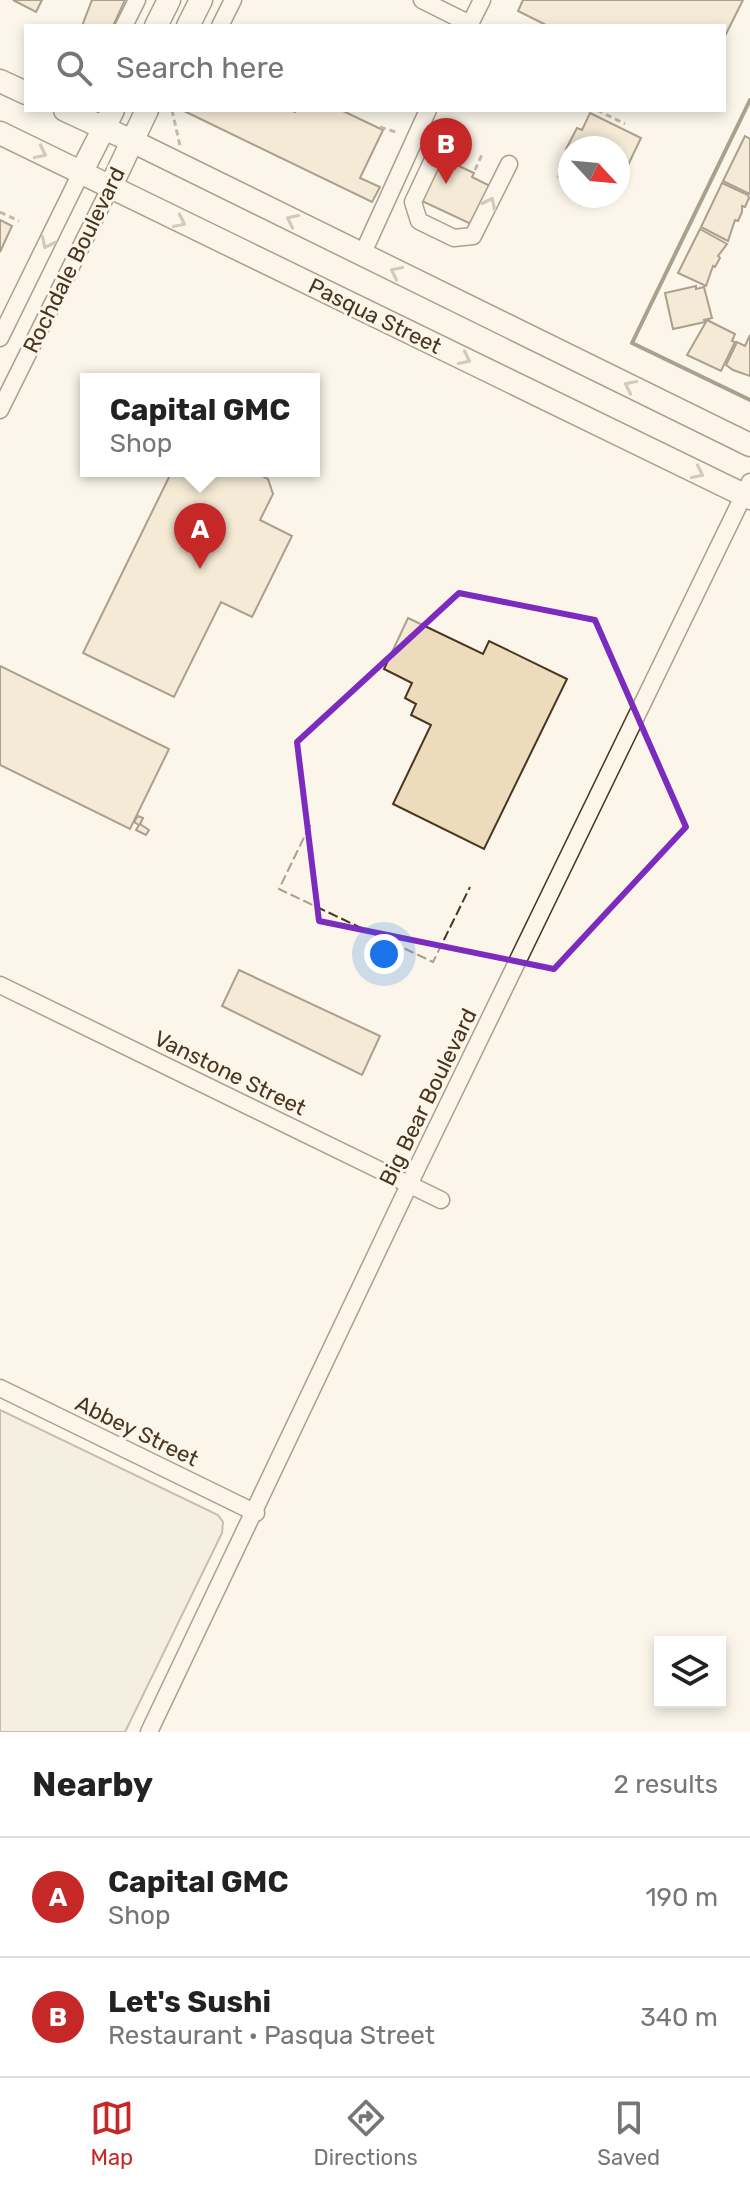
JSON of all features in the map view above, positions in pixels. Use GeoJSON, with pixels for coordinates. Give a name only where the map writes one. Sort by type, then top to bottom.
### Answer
{"type":"FeatureCollection","features":[{"type":"Feature","properties":{"kind":"main road"},"geometry":{"type":"LineString","coordinates":[[157,24],[169,0]]}},
{"type":"Feature","properties":{"kind":"main road"},"geometry":{"type":"LineString","coordinates":[[189,24],[201,0]]}},
{"type":"Feature","properties":{"kind":"main road"},"geometry":{"type":"LineString","coordinates":[[0,81],[24,85]]}},
{"type":"Feature","properties":{"kind":"main road"},"geometry":{"type":"LineString","coordinates":[[0,81],[24,92]]}},
{"type":"Feature","properties":{"kind":"main road"},"geometry":{"type":"LineString","coordinates":[[75,112],[109,119],[132,141],[750,445]]}},
{"type":"Feature","properties":{"kind":"main road","name":"Rochdale Boulevard"},"geometry":{"type":"LineString","coordinates":[[110,188],[146,112]]}},
{"type":"Feature","properties":{"kind":"main road","name":"Rochdale Boulevard"},"geometry":{"type":"LineString","coordinates":[[81,173],[109,119]]}},
{"type":"Feature","properties":{"kind":"main road","name":"Pasqua Street"},"geometry":{"type":"LineString","coordinates":[[0,133],[748,492]]}},
{"type":"Feature","properties":{"kind":"street"},"geometry":{"type":"LineString","coordinates":[[125,24],[137,0]]}},
{"type":"Feature","properties":{"kind":"street"},"geometry":{"type":"LineString","coordinates":[[221,24],[233,0]]}},
{"type":"Feature","properties":{"kind":"street"},"geometry":{"type":"LineString","coordinates":[[422,0],[467,24]]}},
{"type":"Feature","properties":{"kind":"street"},"geometry":{"type":"LineString","coordinates":[[470,24],[482,0]]}},
{"type":"Feature","properties":{"kind":"street"},"geometry":{"type":"LineString","coordinates":[[362,255],[427,112]]}},
{"type":"Feature","properties":{"kind":"street"},"geometry":{"type":"LineString","coordinates":[[445,134],[413,202],[419,221],[454,238],[473,236],[509,164]]}},
{"type":"Feature","properties":{"kind":"street","name":"Rochdale Boulevard"},"geometry":{"type":"LineString","coordinates":[[0,338],[81,173]]}},
{"type":"Feature","properties":{"kind":"street","name":"Rochdale Boulevard"},"geometry":{"type":"LineString","coordinates":[[0,410],[110,188]]}},
{"type":"Feature","properties":{"kind":"street","name":"Big Bear Boulevard"},"geometry":{"type":"LineString","coordinates":[[149,1732],[256,1513],[409,1186],[748,492]]}},
{"type":"Feature","properties":{"kind":"street","name":"Vanstone Street"},"geometry":{"type":"LineString","coordinates":[[0,985],[441,1200]]}},
{"type":"Feature","properties":{"kind":"street","name":"Abbey Street"},"geometry":{"type":"LineString","coordinates":[[0,1388],[256,1513]]}},
{"type":"Feature","properties":{"kind":"path"},"geometry":{"type":"LineString","coordinates":[[172,112],[180,146],[172,143]]}},
{"type":"Feature","properties":{"kind":"path"},"geometry":{"type":"LineString","coordinates":[[601,112],[625,124]]}},
{"type":"Feature","properties":{"kind":"path"},"geometry":{"type":"LineString","coordinates":[[380,127],[399,133]]}},
{"type":"Feature","properties":{"kind":"path"},"geometry":{"type":"LineString","coordinates":[[475,170],[483,152]]}},
{"type":"Feature","properties":{"kind":"path"},"geometry":{"type":"LineString","coordinates":[[0,212],[19,221]]}},
{"type":"Feature","properties":{"kind":"highlighted area"},"geometry":{"type":"Polygon","coordinates":[[[459,593],[595,620],[686,827],[554,969],[319,921],[297,742],[459,593]]]}},
{"type":"Feature","properties":{"kind":"shaded area"},"geometry":{"type":"Polygon","coordinates":[[[0,1410],[218,1515],[223,1522],[222,1533],[125,1732],[0,1732],[0,1410]]]}},
{"type":"Feature","properties":{"kind":"building"},"geometry":{"type":"Polygon","coordinates":[[[13,0],[42,0],[36,12],[13,0]]]}},
{"type":"Feature","properties":{"kind":"building"},"geometry":{"type":"Polygon","coordinates":[[[92,0],[125,0],[114,24],[83,24],[92,0]]]}},
{"type":"Feature","properties":{"kind":"building"},"geometry":{"type":"Polygon","coordinates":[[[523,0],[743,0],[726,34],[726,24],[544,24],[518,11],[523,0]]]}},
{"type":"Feature","properties":{"kind":"building"},"geometry":{"type":"Polygon","coordinates":[[[186,112],[345,112],[383,130],[360,178],[380,187],[372,202],[186,112]]]}},
{"type":"Feature","properties":{"kind":"building"},"geometry":{"type":"Polygon","coordinates":[[[590,113],[641,138],[630,161],[630,136],[573,136],[577,128],[582,130],[590,113]]]}},
{"type":"Feature","properties":{"kind":"building"},"geometry":{"type":"Polygon","coordinates":[[[745,136],[750,139],[750,194],[723,181],[745,136]]]}},
{"type":"Feature","properties":{"kind":"building"},"geometry":{"type":"Polygon","coordinates":[[[441,162],[474,173],[472,177],[490,186],[471,224],[422,201],[441,162]]]}},
{"type":"Feature","properties":{"kind":"building"},"geometry":{"type":"Polygon","coordinates":[[[722,183],[749,198],[745,207],[742,206],[738,221],[735,220],[728,241],[701,227],[722,183]]]}},
{"type":"Feature","properties":{"kind":"building"},"geometry":{"type":"Polygon","coordinates":[[[0,220],[12,226],[0,252],[0,220]]]}},
{"type":"Feature","properties":{"kind":"building"},"geometry":{"type":"Polygon","coordinates":[[[700,229],[727,244],[713,266],[706,286],[678,273],[700,229]]]}},
{"type":"Feature","properties":{"kind":"building"},"geometry":{"type":"Polygon","coordinates":[[[696,286],[696,289],[704,287],[712,318],[673,329],[665,293],[696,286]]]}},
{"type":"Feature","properties":{"kind":"building"},"geometry":{"type":"Polygon","coordinates":[[[707,320],[735,334],[732,341],[735,342],[721,371],[687,355],[707,320]]]}},
{"type":"Feature","properties":{"kind":"building"},"geometry":{"type":"Polygon","coordinates":[[[750,335],[750,376],[726,365],[737,342],[745,346],[750,335]]]}},
{"type":"Feature","properties":{"kind":"building"},"geometry":{"type":"Polygon","coordinates":[[[169,477],[268,479],[273,494],[260,520],[292,536],[252,617],[221,602],[174,697],[83,653],[169,477]]]}},
{"type":"Feature","properties":{"kind":"building"},"geometry":{"type":"Polygon","coordinates":[[[408,618],[483,654],[489,641],[567,679],[484,849],[393,804],[431,725],[411,715],[416,704],[405,698],[412,683],[384,669],[408,618]]]}},
{"type":"Feature","properties":{"kind":"building"},"geometry":{"type":"Polygon","coordinates":[[[0,666],[169,749],[130,829],[0,765],[0,666]]]}},
{"type":"Feature","properties":{"kind":"building"},"geometry":{"type":"Polygon","coordinates":[[[138,816],[143,818],[140,824],[149,830],[146,835],[136,830],[139,825],[134,822],[138,816]]]}},
{"type":"Feature","properties":{"kind":"building"},"geometry":{"type":"Polygon","coordinates":[[[239,970],[380,1036],[362,1075],[222,1006],[239,970]]]}},
{"type":"Feature","properties":{"kind":"fence"},"geometry":{"type":"LineString","coordinates":[[310,825],[279,889],[433,962],[470,887]]}},
{"type":"Feature","properties":{"kind":"wall"},"geometry":{"type":"LineString","coordinates":[[750,100],[632,343],[750,400]]}},
{"type":"Feature","properties":{"kind":"place","name":"Let's Sushi"},"geometry":{"type":"Point","coordinates":[446,184]}},
{"type":"Feature","properties":{"kind":"place","name":"Capital GMC"},"geometry":{"type":"Point","coordinates":[200,569]}}]}
